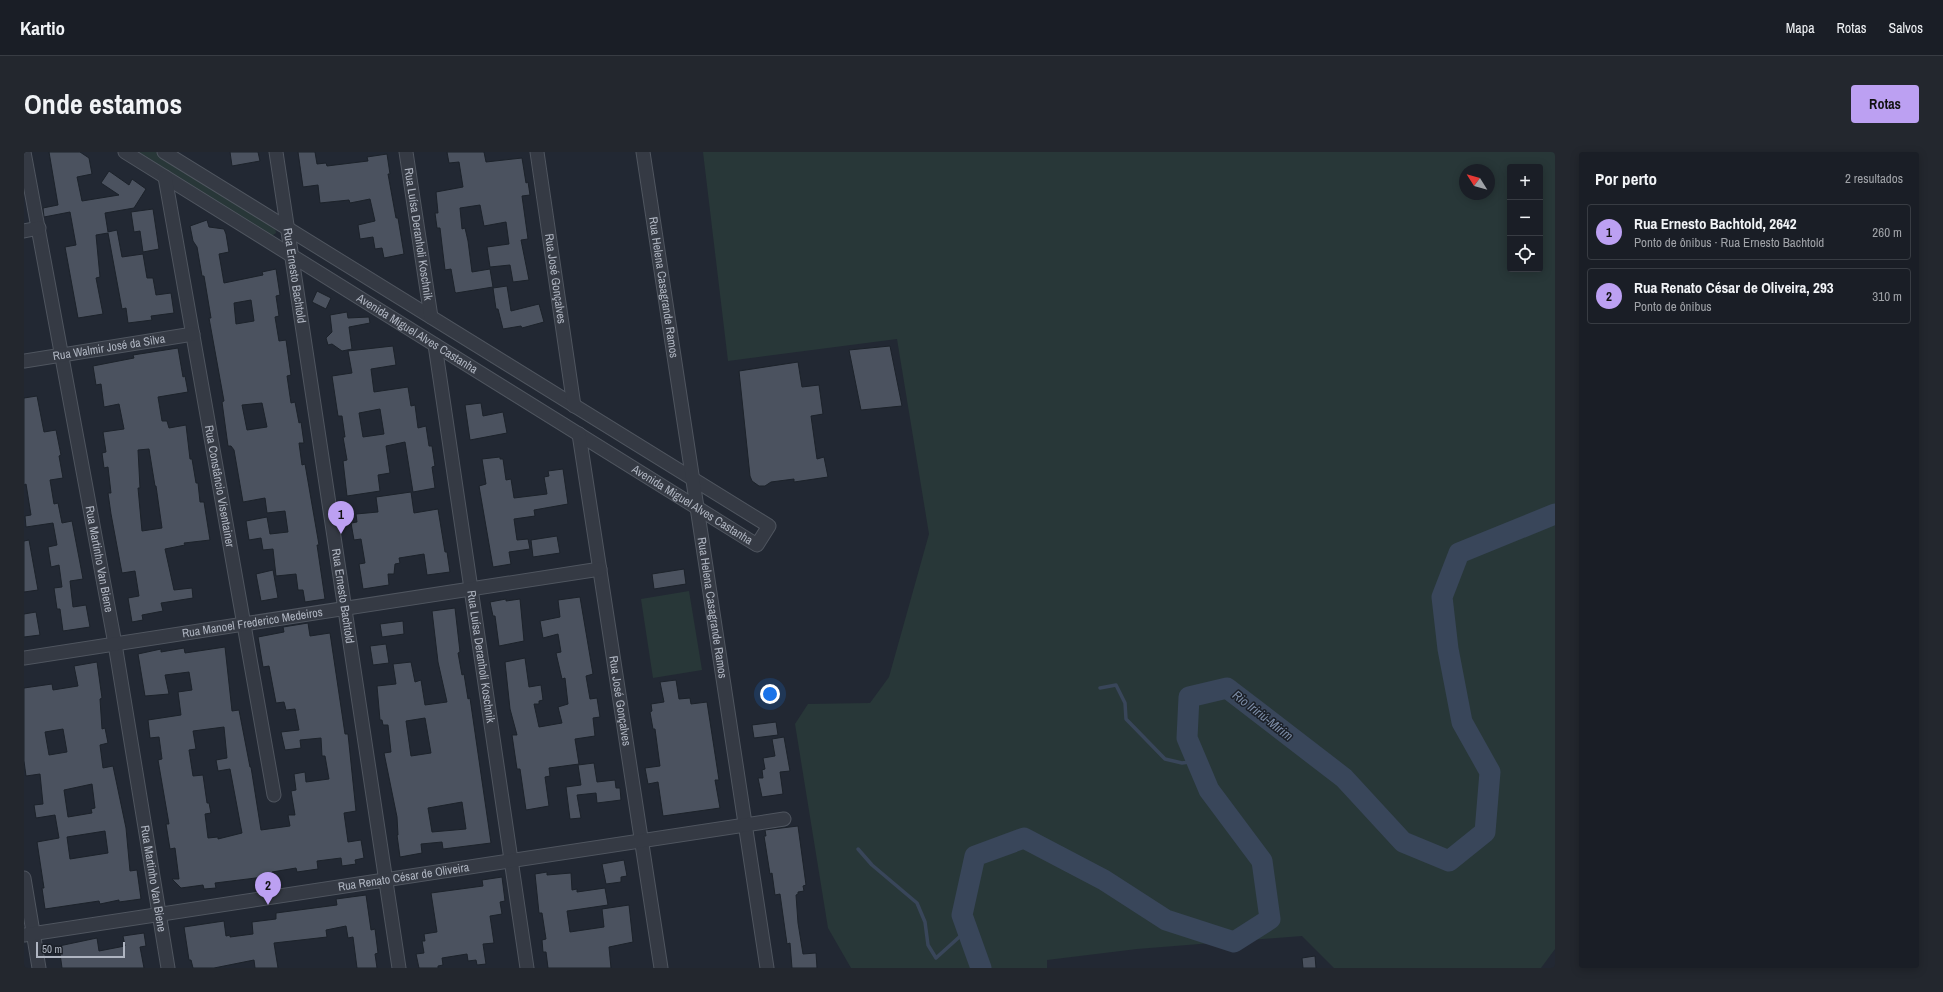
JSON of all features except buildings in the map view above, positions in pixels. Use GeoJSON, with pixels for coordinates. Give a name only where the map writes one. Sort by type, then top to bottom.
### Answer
{"type":"FeatureCollection","features":[{"type":"Feature","properties":{"kind":"street","name":"Rua Martinho Van Biene"},"geometry":{"type":"LineString","coordinates":[[24,152],[116,644],[168,968]]}},
{"type":"Feature","properties":{"kind":"street","name":"Avenida Miguel Alves Castanha"},"geometry":{"type":"LineString","coordinates":[[125,152],[757,545],[769,526],[164,152]]}},
{"type":"Feature","properties":{"kind":"street","name":"Rua Ernesto Bachtold"},"geometry":{"type":"LineString","coordinates":[[276,152],[399,968]]}},
{"type":"Feature","properties":{"kind":"street","name":"Rua Luísa Deranholi Koschnik"},"geometry":{"type":"LineString","coordinates":[[406,152],[431,317]]}},
{"type":"Feature","properties":{"kind":"street","name":"Rua José Gonçalves"},"geometry":{"type":"LineString","coordinates":[[537,152],[574,406]]}},
{"type":"Feature","properties":{"kind":"street","name":"Rua Helena Casagrande Ramos"},"geometry":{"type":"LineString","coordinates":[[644,152],[767,968]]}},
{"type":"Feature","properties":{"kind":"street","name":"Rua Constâncio Visentainer"},"geometry":{"type":"LineString","coordinates":[[165,177],[274,794]]}},
{"type":"Feature","properties":{"kind":"street"},"geometry":{"type":"LineString","coordinates":[[24,231],[39,228]]}},
{"type":"Feature","properties":{"kind":"street","name":"Rua Walmir José da Silva"},"geometry":{"type":"LineString","coordinates":[[24,360],[193,334]]}},
{"type":"Feature","properties":{"kind":"street","name":"Rua Luísa Deranholi Koschnik"},"geometry":{"type":"LineString","coordinates":[[435,346],[527,968]]}},
{"type":"Feature","properties":{"kind":"street","name":"Rua José Gonçalves"},"geometry":{"type":"LineString","coordinates":[[579,434],[661,968]]}},
{"type":"Feature","properties":{"kind":"street","name":"Rua Manoel Frederico Medeiros"},"geometry":{"type":"LineString","coordinates":[[24,658],[600,569]]}},
{"type":"Feature","properties":{"kind":"street","name":"Rua Renato César de Oliveira"},"geometry":{"type":"LineString","coordinates":[[29,934],[784,819]]}},
{"type":"Feature","properties":{"kind":"street"},"geometry":{"type":"LineString","coordinates":[[24,878],[29,934],[39,968]]}},
{"type":"Feature","properties":{"kind":"shaded area"},"geometry":{"type":"Polygon","coordinates":[[[139,152],[156,152],[275,228],[276,233],[270,237],[139,152]]]}},
{"type":"Feature","properties":{"kind":"shaded area"},"geometry":{"type":"Polygon","coordinates":[[[703,152],[1555,152],[1555,949],[1541,968],[1334,968],[1302,936],[1137,949],[1047,960],[1047,968],[851,968],[828,928],[795,724],[808,704],[870,703],[889,677],[929,534],[897,339],[728,361],[703,152]]]}},
{"type":"Feature","properties":{"kind":"shaded area"},"geometry":{"type":"Polygon","coordinates":[[[689,591],[702,670],[653,678],[641,599],[689,591]]]}},
{"type":"Feature","properties":{"kind":"waterway","name":"Rio Iririú-Mirim"},"geometry":{"type":"LineString","coordinates":[[981,968],[962,915],[975,856],[1024,838],[1104,880],[1166,920],[1234,942],[1270,919],[1262,861],[1209,790],[1187,738],[1189,697],[1227,688],[1344,778],[1403,842],[1449,861],[1485,832],[1490,772],[1462,722],[1448,649],[1442,597],[1459,553],[1555,514]]}},
{"type":"Feature","properties":{"kind":"waterway"},"geometry":{"type":"LineString","coordinates":[[1100,688],[1116,685],[1125,703],[1126,719],[1165,759],[1182,763],[1197,761]]}},
{"type":"Feature","properties":{"kind":"waterway"},"geometry":{"type":"LineString","coordinates":[[858,849],[872,865],[917,903],[925,922],[928,945],[936,958],[967,930]]}},
{"type":"Feature","properties":{"kind":"place","name":"Rua Ernesto Bachtold, 2642"},"geometry":{"type":"Point","coordinates":[341,534]}},
{"type":"Feature","properties":{"kind":"place","name":"Rua Renato César de Oliveira, 293"},"geometry":{"type":"Point","coordinates":[268,905]}}]}
